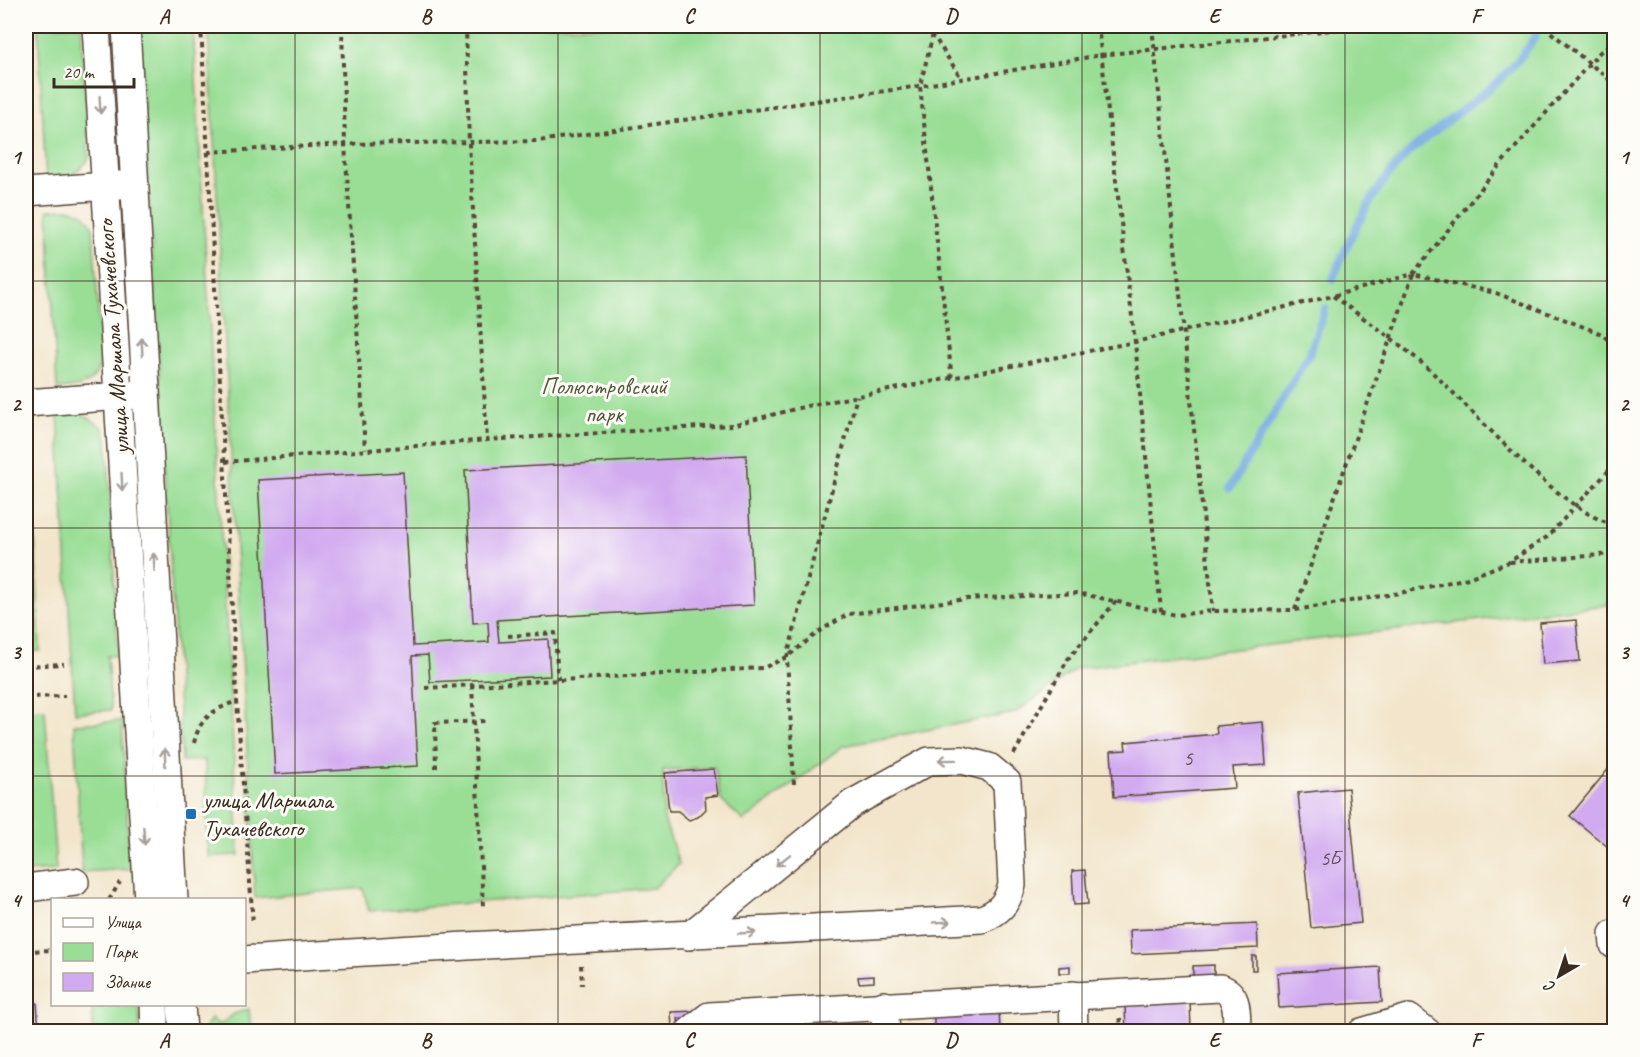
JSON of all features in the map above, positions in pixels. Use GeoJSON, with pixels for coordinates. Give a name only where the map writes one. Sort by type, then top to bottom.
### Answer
{"type":"FeatureCollection","features":[{"type":"Feature","properties":{"kind":"street","name":"улица Маршала Тухачевского"},"geometry":{"type":"LineString","coordinates":[[96,26],[148,898]]}},
{"type":"Feature","properties":{"kind":"street","name":"улица Маршала Тухачевского"},"geometry":{"type":"LineString","coordinates":[[126,26],[132,185],[174,898]]}},
{"type":"Feature","properties":{"kind":"street"},"geometry":{"type":"LineString","coordinates":[[26,192],[104,185],[132,185]]}},
{"type":"Feature","properties":{"kind":"street"},"geometry":{"type":"LineString","coordinates":[[26,402],[144,395]]}},
{"type":"Feature","properties":{"kind":"street"},"geometry":{"type":"LineString","coordinates":[[246,960],[488,944],[689,936],[982,919],[997,912],[1008,900],[1012,885],[1007,782],[989,767],[962,760],[929,761],[854,803],[689,936]]}},
{"type":"Feature","properties":{"kind":"street"},"geometry":{"type":"LineString","coordinates":[[26,888],[75,882]]}},
{"type":"Feature","properties":{"kind":"street"},"geometry":{"type":"LineString","coordinates":[[690,1032],[709,1016],[844,1019],[884,1005],[1220,988],[1226,990],[1234,999],[1237,1032]]}},
{"type":"Feature","properties":{"kind":"street"},"geometry":{"type":"LineString","coordinates":[[1073,995],[1074,1032]]}},
{"type":"Feature","properties":{"kind":"street"},"geometry":{"type":"LineString","coordinates":[[884,1005],[886,1032]]}},
{"type":"Feature","properties":{"kind":"street"},"geometry":{"type":"LineString","coordinates":[[154,1006],[155,1032]]}},
{"type":"Feature","properties":{"kind":"street"},"geometry":{"type":"LineString","coordinates":[[181,1006],[183,1032]]}},
{"type":"Feature","properties":{"kind":"street"},"geometry":{"type":"LineString","coordinates":[[1362,1032],[1409,1018],[1427,1032]]}},
{"type":"Feature","properties":{"kind":"path"},"geometry":{"type":"LineString","coordinates":[[201,26],[237,701],[253,924]]}},
{"type":"Feature","properties":{"kind":"path"},"geometry":{"type":"LineString","coordinates":[[342,26],[345,144],[365,449]]}},
{"type":"Feature","properties":{"kind":"path"},"geometry":{"type":"LineString","coordinates":[[466,26],[469,144],[487,440]]}},
{"type":"Feature","properties":{"kind":"path"},"geometry":{"type":"LineString","coordinates":[[927,26],[962,79]]}},
{"type":"Feature","properties":{"kind":"path"},"geometry":{"type":"LineString","coordinates":[[934,26],[920,86],[952,380]]}},
{"type":"Feature","properties":{"kind":"path"},"geometry":{"type":"LineString","coordinates":[[1098,26],[1135,342],[1161,610]]}},
{"type":"Feature","properties":{"kind":"path"},"geometry":{"type":"LineString","coordinates":[[1152,26],[1213,611]]}},
{"type":"Feature","properties":{"kind":"path"},"geometry":{"type":"LineString","coordinates":[[208,152],[345,144],[469,144],[538,141],[920,86],[1101,55],[1369,26]]}},
{"type":"Feature","properties":{"kind":"path"},"geometry":{"type":"LineString","coordinates":[[1535,26],[1543,26],[1614,83]]}},
{"type":"Feature","properties":{"kind":"path"},"geometry":{"type":"LineString","coordinates":[[1295,610],[1389,336],[1413,274],[1499,166],[1591,63],[1614,43]]}},
{"type":"Feature","properties":{"kind":"path"},"geometry":{"type":"LineString","coordinates":[[225,462],[487,440],[732,425],[857,396],[952,380],[1135,342],[1333,296],[1413,274],[1496,293],[1602,334],[1614,346]]}},
{"type":"Feature","properties":{"kind":"path"},"geometry":{"type":"LineString","coordinates":[[1333,296],[1389,336],[1434,374],[1473,415],[1576,508],[1614,524]]}},
{"type":"Feature","properties":{"kind":"path"},"geometry":{"type":"LineString","coordinates":[[794,784],[787,657],[857,396]]}},
{"type":"Feature","properties":{"kind":"path"},"geometry":{"type":"LineString","coordinates":[[425,688],[763,668],[787,657],[821,630],[849,614],[968,599],[1078,592],[1176,615],[1213,611],[1295,610],[1434,585],[1468,578],[1509,562],[1546,537],[1576,508],[1614,465]]}},
{"type":"Feature","properties":{"kind":"path"},"geometry":{"type":"LineString","coordinates":[[1509,562],[1614,554]]}},
{"type":"Feature","properties":{"kind":"path"},"geometry":{"type":"LineString","coordinates":[[1002,776],[1068,659],[1117,600]]}},
{"type":"Feature","properties":{"kind":"path"},"geometry":{"type":"LineString","coordinates":[[508,636],[555,633],[558,680]]}},
{"type":"Feature","properties":{"kind":"path"},"geometry":{"type":"LineString","coordinates":[[26,666],[64,664]]}},
{"type":"Feature","properties":{"kind":"path"},"geometry":{"type":"LineString","coordinates":[[472,685],[483,907]]}},
{"type":"Feature","properties":{"kind":"path"},"geometry":{"type":"LineString","coordinates":[[26,697],[65,696]]}},
{"type":"Feature","properties":{"kind":"path"},"geometry":{"type":"LineString","coordinates":[[191,753],[202,721],[211,711],[237,701]]}},
{"type":"Feature","properties":{"kind":"path"},"geometry":{"type":"LineString","coordinates":[[436,768],[435,723],[487,721]]}},
{"type":"Feature","properties":{"kind":"path"},"geometry":{"type":"LineString","coordinates":[[110,898],[122,879]]}},
{"type":"Feature","properties":{"kind":"path"},"geometry":{"type":"LineString","coordinates":[[26,951],[51,950]]}},
{"type":"Feature","properties":{"kind":"green space"},"geometry":{"type":"Polygon","coordinates":[[[38,26],[81,26],[89,158],[76,172],[46,181],[38,26]]]}},
{"type":"Feature","properties":{"kind":"green space"},"geometry":{"type":"Polygon","coordinates":[[[139,26],[193,26],[239,855],[208,856],[205,760],[182,761],[139,26]]]}},
{"type":"Feature","properties":{"kind":"green space","name":"Полюстровский парк"},"geometry":{"type":"Polygon","coordinates":[[[208,26],[1614,26],[1614,604],[1077,668],[1015,713],[843,746],[744,821],[721,800],[715,767],[663,770],[664,819],[679,864],[654,888],[369,911],[363,888],[255,898],[208,26]]]}},
{"type":"Feature","properties":{"kind":"green space"},"geometry":{"type":"Polygon","coordinates":[[[67,209],[83,214],[93,228],[101,359],[99,368],[91,380],[73,388],[57,389],[48,210],[67,209]]]}},
{"type":"Feature","properties":{"kind":"green space"},"geometry":{"type":"Polygon","coordinates":[[[83,414],[102,427],[107,439],[118,655],[107,656],[111,710],[75,713],[58,415],[83,414]]]}},
{"type":"Feature","properties":{"kind":"green space"},"geometry":{"type":"Polygon","coordinates":[[[33,487],[40,651],[26,652],[26,488],[33,487]]]}},
{"type":"Feature","properties":{"kind":"green space"},"geometry":{"type":"Polygon","coordinates":[[[45,709],[56,870],[26,872],[26,710],[45,709]]]}},
{"type":"Feature","properties":{"kind":"green space"},"geometry":{"type":"Polygon","coordinates":[[[122,721],[130,869],[82,872],[74,724],[122,721]]]}},
{"type":"Feature","properties":{"kind":"green space"},"geometry":{"type":"Polygon","coordinates":[[[92,1006],[139,1006],[140,1031],[93,1031],[92,1006]]]}},
{"type":"Feature","properties":{"kind":"green space"},"geometry":{"type":"Polygon","coordinates":[[[249,1009],[251,1031],[203,1031],[211,1019],[220,1025],[234,1014],[249,1009]]]}},
{"type":"Feature","properties":{"kind":"building"},"geometry":{"type":"Polygon","coordinates":[[[746,455],[754,605],[497,620],[499,642],[548,639],[550,676],[430,682],[428,655],[412,656],[418,766],[275,774],[258,480],[403,472],[413,646],[489,642],[488,622],[473,623],[465,470],[746,455]]]}},
{"type":"Feature","properties":{"kind":"building"},"geometry":{"type":"Polygon","coordinates":[[[1576,620],[1580,661],[1543,664],[1540,623],[1576,620]]]}},
{"type":"Feature","properties":{"kind":"building"},"geometry":{"type":"Polygon","coordinates":[[[1263,722],[1266,765],[1233,767],[1235,788],[1114,797],[1111,751],[1126,750],[1125,742],[1217,734],[1216,726],[1263,722]]]}},
{"type":"Feature","properties":{"kind":"building"},"geometry":{"type":"Polygon","coordinates":[[[1614,762],[1614,852],[1570,816],[1614,762]]]}},
{"type":"Feature","properties":{"kind":"building"},"geometry":{"type":"Polygon","coordinates":[[[714,769],[718,795],[705,797],[706,809],[698,817],[689,820],[678,811],[669,811],[665,773],[714,769]]]}},
{"type":"Feature","properties":{"kind":"building"},"geometry":{"type":"Polygon","coordinates":[[[1348,788],[1361,923],[1311,928],[1298,793],[1348,788]]]}},
{"type":"Feature","properties":{"kind":"building"},"geometry":{"type":"Polygon","coordinates":[[[1085,870],[1088,904],[1074,905],[1072,871],[1085,870]]]}},
{"type":"Feature","properties":{"kind":"building"},"geometry":{"type":"Polygon","coordinates":[[[1257,924],[1258,948],[1131,954],[1130,930],[1257,924]]]}},
{"type":"Feature","properties":{"kind":"building"},"geometry":{"type":"Polygon","coordinates":[[[1252,956],[1256,956],[1256,970],[1252,970],[1252,956]]]}},
{"type":"Feature","properties":{"kind":"building"},"geometry":{"type":"Polygon","coordinates":[[[1214,965],[1214,977],[1193,978],[1193,966],[1214,965]]]}},
{"type":"Feature","properties":{"kind":"building"},"geometry":{"type":"Polygon","coordinates":[[[1070,966],[1070,973],[1059,973],[1059,967],[1070,966]]]}},
{"type":"Feature","properties":{"kind":"building"},"geometry":{"type":"Polygon","coordinates":[[[1380,967],[1382,1002],[1279,1008],[1277,973],[1380,967]]]}},
{"type":"Feature","properties":{"kind":"building"},"geometry":{"type":"Polygon","coordinates":[[[874,976],[874,982],[859,983],[858,977],[874,976]]]}},
{"type":"Feature","properties":{"kind":"building"},"geometry":{"type":"Polygon","coordinates":[[[1190,999],[1191,1032],[1126,1032],[1125,1006],[1190,999]]]}},
{"type":"Feature","properties":{"kind":"building"},"geometry":{"type":"Polygon","coordinates":[[[37,1003],[39,1032],[26,1032],[26,1004],[37,1003]]]}},
{"type":"Feature","properties":{"kind":"building"},"geometry":{"type":"Polygon","coordinates":[[[999,1009],[1000,1032],[934,1032],[934,1015],[999,1009]]]}},
{"type":"Feature","properties":{"kind":"building"},"geometry":{"type":"Polygon","coordinates":[[[697,1011],[697,1017],[678,1018],[679,1028],[672,1028],[671,1012],[697,1011]]]}},
{"type":"Feature","properties":{"kind":"building"},"geometry":{"type":"Polygon","coordinates":[[[800,1020],[801,1032],[735,1032],[735,1027],[800,1020]]]}},
{"type":"Feature","properties":{"kind":"waterway"},"geometry":{"type":"LineString","coordinates":[[1333,279],[1365,210],[1375,193],[1399,163],[1428,136],[1479,97],[1510,69],[1536,35]]}},
{"type":"Feature","properties":{"kind":"waterway"},"geometry":{"type":"LineString","coordinates":[[1230,488],[1310,353],[1325,308]]}},
{"type":"Feature","properties":{"kind":"place","name":"улица Маршала Тухачевского"},"geometry":{"type":"Point","coordinates":[191,814]}}]}
